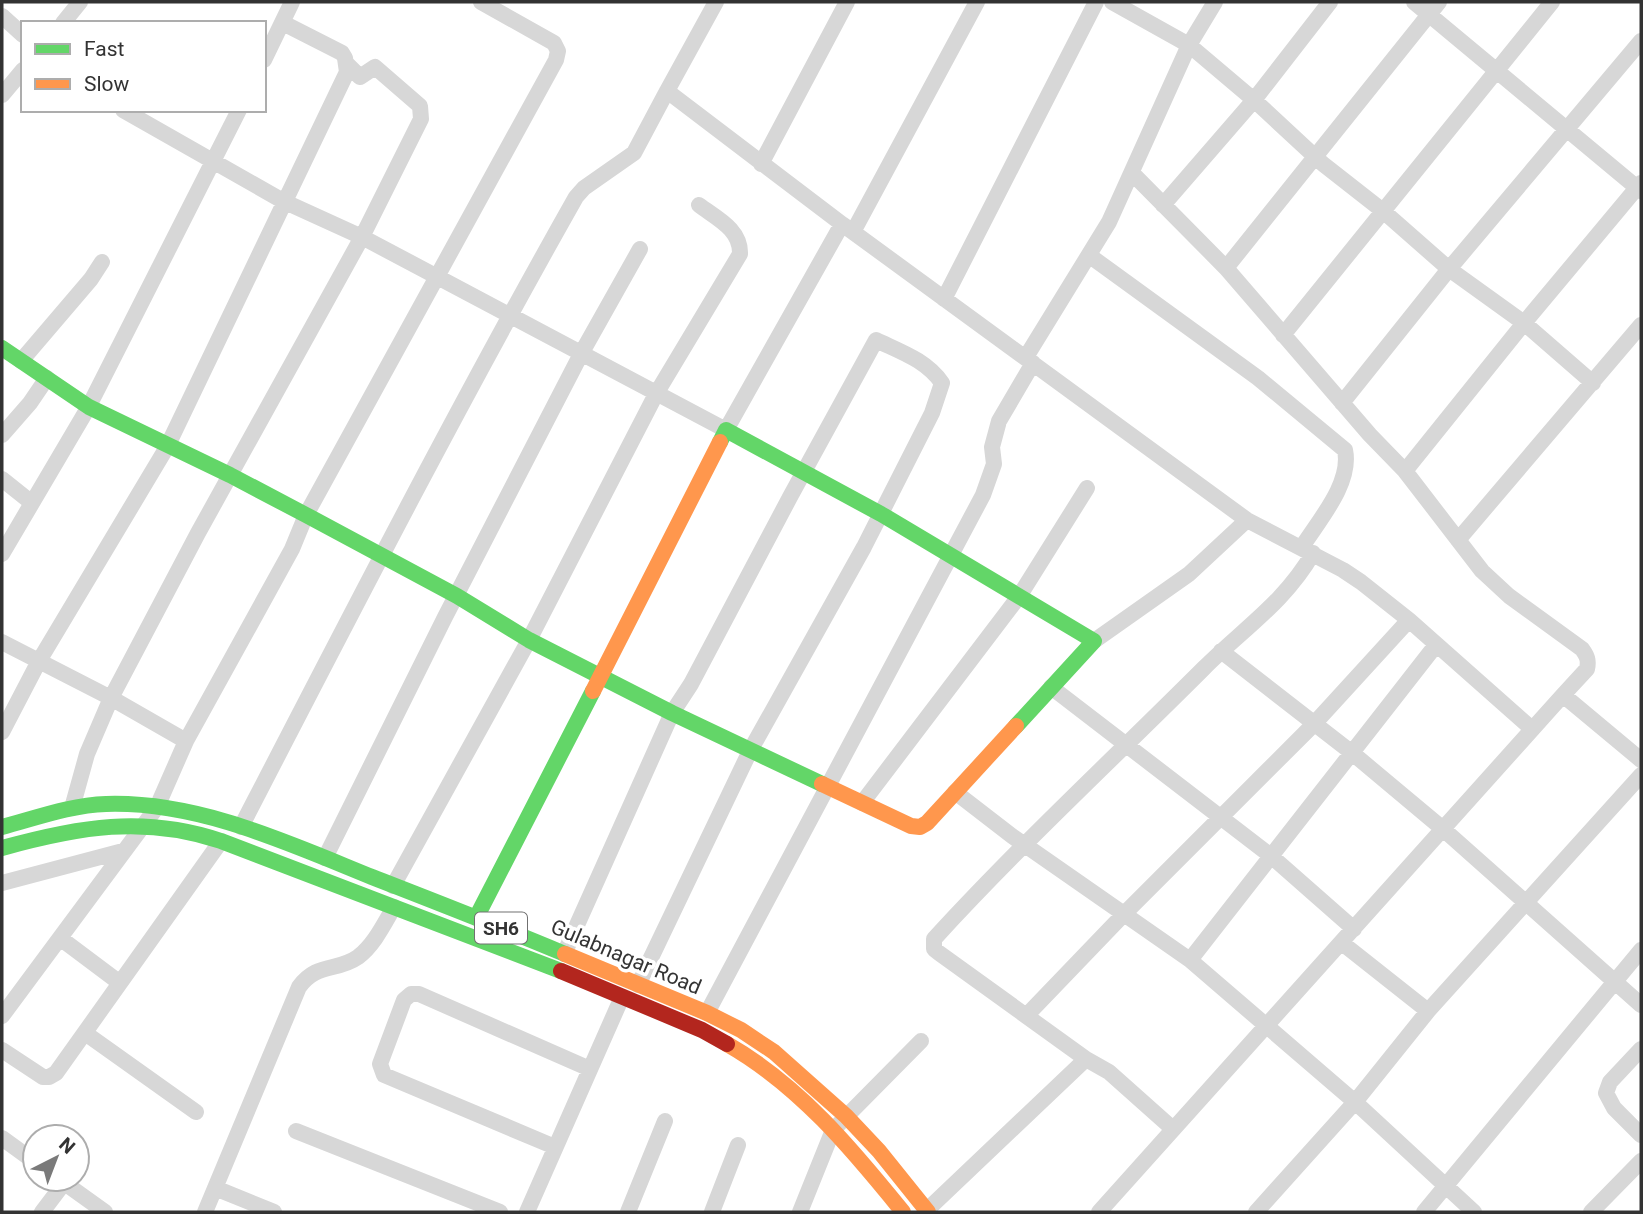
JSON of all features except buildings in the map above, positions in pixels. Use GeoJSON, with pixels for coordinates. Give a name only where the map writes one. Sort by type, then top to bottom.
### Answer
{"type":"FeatureCollection","features":[{"type":"Feature","properties":{"kind":"street"},"geometry":{"type":"LineString","coordinates":[[64,21],[80,2]]}},
{"type":"Feature","properties":{"kind":"street"},"geometry":{"type":"LineString","coordinates":[[266,56],[292,2]]}},
{"type":"Feature","properties":{"kind":"street"},"geometry":{"type":"LineString","coordinates":[[2,1016],[157,807],[186,741],[292,549],[306,515],[558,56],[554,43],[481,2]]}},
{"type":"Feature","properties":{"kind":"street"},"geometry":{"type":"LineString","coordinates":[[241,827],[381,555],[576,197],[584,188],[634,153],[716,2]]}},
{"type":"Feature","properties":{"kind":"street"},"geometry":{"type":"LineString","coordinates":[[761,164],[847,2]]}},
{"type":"Feature","properties":{"kind":"street"},"geometry":{"type":"LineString","coordinates":[[476,918],[726,430],[848,228],[977,2]]}},
{"type":"Feature","properties":{"kind":"street"},"geometry":{"type":"LineString","coordinates":[[944,299],[1096,2]]}},
{"type":"Feature","properties":{"kind":"street"},"geometry":{"type":"LineString","coordinates":[[1112,2],[1189,45],[1449,269],[1524,323],[1593,383]]}},
{"type":"Feature","properties":{"kind":"street"},"geometry":{"type":"LineString","coordinates":[[707,1013],[983,495],[994,464],[992,447],[999,421],[1029,360],[1090,256],[1132,173],[1189,45],[1215,2]]}},
{"type":"Feature","properties":{"kind":"street"},"geometry":{"type":"LineString","coordinates":[[1163,205],[1255,100],[1330,2]]}},
{"type":"Feature","properties":{"kind":"street"},"geometry":{"type":"LineString","coordinates":[[1405,471],[1524,323],[1640,187],[1566,130],[1434,8],[1414,2]]}},
{"type":"Feature","properties":{"kind":"street"},"geometry":{"type":"LineString","coordinates":[[1283,335],[1552,2]]}},
{"type":"Feature","properties":{"kind":"street"},"geometry":{"type":"LineString","coordinates":[[1226,268],[1434,8]]}},
{"type":"Feature","properties":{"kind":"street"},"geometry":{"type":"LineString","coordinates":[[2,16],[21,33]]}},
{"type":"Feature","properties":{"kind":"street"},"geometry":{"type":"LineString","coordinates":[[2,732],[39,662],[168,445],[347,72],[345,58],[335,48],[283,23]]}},
{"type":"Feature","properties":{"kind":"street"},"geometry":{"type":"LineString","coordinates":[[1342,403],[1449,269],[1641,41]]}},
{"type":"Feature","properties":{"kind":"street"},"geometry":{"type":"LineString","coordinates":[[72,808],[87,754],[111,698],[230,475],[362,237],[421,118],[422,110],[416,102],[375,67],[360,77],[347,64]]}},
{"type":"Feature","properties":{"kind":"street"},"geometry":{"type":"LineString","coordinates":[[2,95],[21,72]]}},
{"type":"Feature","properties":{"kind":"street"},"geometry":{"type":"LineString","coordinates":[[667,91],[761,164],[1247,520],[1351,575],[1409,620],[1532,729]]}},
{"type":"Feature","properties":{"kind":"street"},"geometry":{"type":"LineString","coordinates":[[127,112],[283,201],[362,237],[881,514],[1094,641]]}},
{"type":"Feature","properties":{"kind":"street"},"geometry":{"type":"LineString","coordinates":[[2,554],[89,407],[238,112]]}},
{"type":"Feature","properties":{"kind":"street"},"geometry":{"type":"LineString","coordinates":[[1099,1212],[1587,669],[1588,658],[1482,571],[1405,471],[1370,435],[1226,268],[1132,173]]}},
{"type":"Feature","properties":{"kind":"street"},"geometry":{"type":"LineString","coordinates":[[393,886],[529,640],[656,394],[740,254],[740,242],[734,232],[699,205]]}},
{"type":"Feature","properties":{"kind":"street"},"geometry":{"type":"LineString","coordinates":[[324,858],[581,354],[640,249]]}},
{"type":"Feature","properties":{"kind":"street"},"geometry":{"type":"LineString","coordinates":[[1090,256],[1258,378],[1345,450],[1343,481],[1307,550],[1301,575],[1286,593],[1221,651],[1024,844],[933,944],[939,953],[1108,1072],[1173,1129]]}},
{"type":"Feature","properties":{"kind":"street"},"geometry":{"type":"LineString","coordinates":[[22,361],[91,279],[102,262]]}},
{"type":"Feature","properties":{"kind":"street"},"geometry":{"type":"LineString","coordinates":[[1458,540],[1641,324]]}},
{"type":"Feature","properties":{"kind":"street"},"geometry":{"type":"LineString","coordinates":[[564,954],[673,713],[876,340],[926,364],[943,383],[932,413],[881,514],[750,751],[638,985]]}},
{"type":"Feature","properties":{"kind":"street"},"geometry":{"type":"LineString","coordinates":[[2,348],[89,407],[306,515],[457,596],[529,640],[750,751],[916,827],[927,823],[1094,641],[1189,574],[1247,520]]}},
{"type":"Feature","properties":{"kind":"street"},"geometry":{"type":"LineString","coordinates":[[2,435],[30,403],[47,378]]}},
{"type":"Feature","properties":{"kind":"street"},"geometry":{"type":"LineString","coordinates":[[1345,450],[1370,435]]}},
{"type":"Feature","properties":{"kind":"street"},"geometry":{"type":"LineString","coordinates":[[2,480],[32,503]]}},
{"type":"Feature","properties":{"kind":"street"},"geometry":{"type":"LineString","coordinates":[[862,803],[1020,595],[1087,488]]}},
{"type":"Feature","properties":{"kind":"street"},"geometry":{"type":"LineString","coordinates":[[1026,1016],[1313,724],[1409,620]]}},
{"type":"Feature","properties":{"kind":"street"},"geometry":{"type":"LineString","coordinates":[[2,642],[111,698],[186,741]]}},
{"type":"Feature","properties":{"kind":"street"},"geometry":{"type":"LineString","coordinates":[[1190,960],[1436,645]]}},
{"type":"Feature","properties":{"kind":"street"},"geometry":{"type":"LineString","coordinates":[[1221,651],[1351,751],[1527,902],[1641,1005]]}},
{"type":"Feature","properties":{"kind":"street"},"geometry":{"type":"LineString","coordinates":[[1051,687],[1271,856],[1354,929]]}},
{"type":"Feature","properties":{"kind":"street"},"geometry":{"type":"LineString","coordinates":[[1563,695],[1641,760]]}},
{"type":"Feature","properties":{"kind":"street"},"geometry":{"type":"LineString","coordinates":[[1256,1212],[1356,1102],[1428,1011],[1641,775]]}},
{"type":"Feature","properties":{"kind":"street"},"geometry":{"type":"LineString","coordinates":[[955,792],[1024,844],[1190,960],[1356,1102],[1474,1212]]}},
{"type":"Feature","properties":{"kind":"street","name":"Gulabnagar Road"},"geometry":{"type":"LineString","coordinates":[[2,827],[72,808],[106,804],[157,807],[202,816],[241,827],[324,858],[707,1013],[741,1030],[774,1052],[846,1116],[879,1151],[928,1211]]}},
{"type":"Feature","properties":{"kind":"street","name":"Gulabnagar Road"},"geometry":{"type":"LineString","coordinates":[[2,848],[56,833],[99,827],[142,825],[184,830],[221,841],[532,959],[702,1030],[746,1055],[809,1105],[903,1212]]}},
{"type":"Feature","properties":{"kind":"street"},"geometry":{"type":"LineString","coordinates":[[2,1049],[37,1074],[48,1077],[61,1067],[221,841]]}},
{"type":"Feature","properties":{"kind":"street"},"geometry":{"type":"LineString","coordinates":[[2,883],[123,851]]}},
{"type":"Feature","properties":{"kind":"street"},"geometry":{"type":"LineString","coordinates":[[205,1212],[299,987],[306,977],[316,971],[359,956],[371,944],[394,907]]}},
{"type":"Feature","properties":{"kind":"street"},"geometry":{"type":"LineString","coordinates":[[60,937],[120,983]]}},
{"type":"Feature","properties":{"kind":"street"},"geometry":{"type":"LineString","coordinates":[[1342,943],[1428,1011]]}},
{"type":"Feature","properties":{"kind":"street"},"geometry":{"type":"LineString","coordinates":[[1424,1212],[1641,950]]}},
{"type":"Feature","properties":{"kind":"street"},"geometry":{"type":"LineString","coordinates":[[555,1147],[384,1075],[380,1064],[404,1000],[411,994],[419,994],[590,1069]]}},
{"type":"Feature","properties":{"kind":"street"},"geometry":{"type":"LineString","coordinates":[[527,1212],[622,997]]}},
{"type":"Feature","properties":{"kind":"street"},"geometry":{"type":"LineString","coordinates":[[85,1033],[196,1112]]}},
{"type":"Feature","properties":{"kind":"street"},"geometry":{"type":"LineString","coordinates":[[800,1212],[833,1130],[921,1041]]}},
{"type":"Feature","properties":{"kind":"street"},"geometry":{"type":"LineString","coordinates":[[1641,1049],[1610,1082],[1606,1093],[1614,1108],[1641,1136]]}},
{"type":"Feature","properties":{"kind":"street"},"geometry":{"type":"LineString","coordinates":[[928,1211],[1086,1059]]}},
{"type":"Feature","properties":{"kind":"street"},"geometry":{"type":"LineString","coordinates":[[628,1212],[665,1121]]}},
{"type":"Feature","properties":{"kind":"street"},"geometry":{"type":"LineString","coordinates":[[296,1131],[500,1212]]}},
{"type":"Feature","properties":{"kind":"street"},"geometry":{"type":"LineString","coordinates":[[2,1140],[21,1153]]}},
{"type":"Feature","properties":{"kind":"street"},"geometry":{"type":"LineString","coordinates":[[712,1212],[738,1145]]}},
{"type":"Feature","properties":{"kind":"street"},"geometry":{"type":"LineString","coordinates":[[1591,1212],[1641,1161]]}},
{"type":"Feature","properties":{"kind":"street"},"geometry":{"type":"LineString","coordinates":[[215,1188],[274,1212]]}},
{"type":"Feature","properties":{"kind":"street"},"geometry":{"type":"LineString","coordinates":[[42,1212],[54,1193]]}},
{"type":"Feature","properties":{"kind":"street"},"geometry":{"type":"LineString","coordinates":[[78,1193],[104,1212]]}},
{"type":"Feature","properties":{"kind":"traffic: fast"},"geometry":{"type":"LineString","coordinates":[[2,348],[89,407],[306,515],[457,596],[529,640],[672,713],[822,784]]}},
{"type":"Feature","properties":{"kind":"traffic: fast"},"geometry":{"type":"LineString","coordinates":[[720,442],[726,430],[881,514],[1094,641],[1016,726]]}},
{"type":"Feature","properties":{"kind":"traffic: fast"},"geometry":{"type":"LineString","coordinates":[[476,918],[593,691]]}},
{"type":"Feature","properties":{"kind":"traffic: fast"},"geometry":{"type":"LineString","coordinates":[[2,827],[67,809],[93,805],[140,805],[175,809],[275,838],[565,954]]}},
{"type":"Feature","properties":{"kind":"traffic: fast"},"geometry":{"type":"LineString","coordinates":[[2,848],[57,834],[111,827],[138,826],[193,833],[221,841],[561,971]]}},
{"type":"Feature","properties":{"kind":"traffic: slow"},"geometry":{"type":"LineString","coordinates":[[593,691],[720,442]]}},
{"type":"Feature","properties":{"kind":"traffic: slow"},"geometry":{"type":"LineString","coordinates":[[822,784],[911,826],[920,827],[927,823],[1016,726]]}},
{"type":"Feature","properties":{"kind":"traffic: slow"},"geometry":{"type":"LineString","coordinates":[[565,954],[707,1013],[741,1030],[774,1052],[846,1116],[879,1151],[928,1212]]}},
{"type":"Feature","properties":{"kind":"traffic: slow"},"geometry":{"type":"LineString","coordinates":[[727,1044],[753,1060],[801,1099],[844,1142],[903,1212]]}},
{"type":"Feature","properties":{"kind":"traffic: jam"},"geometry":{"type":"LineString","coordinates":[[561,971],[702,1030],[727,1044]]}}]}
